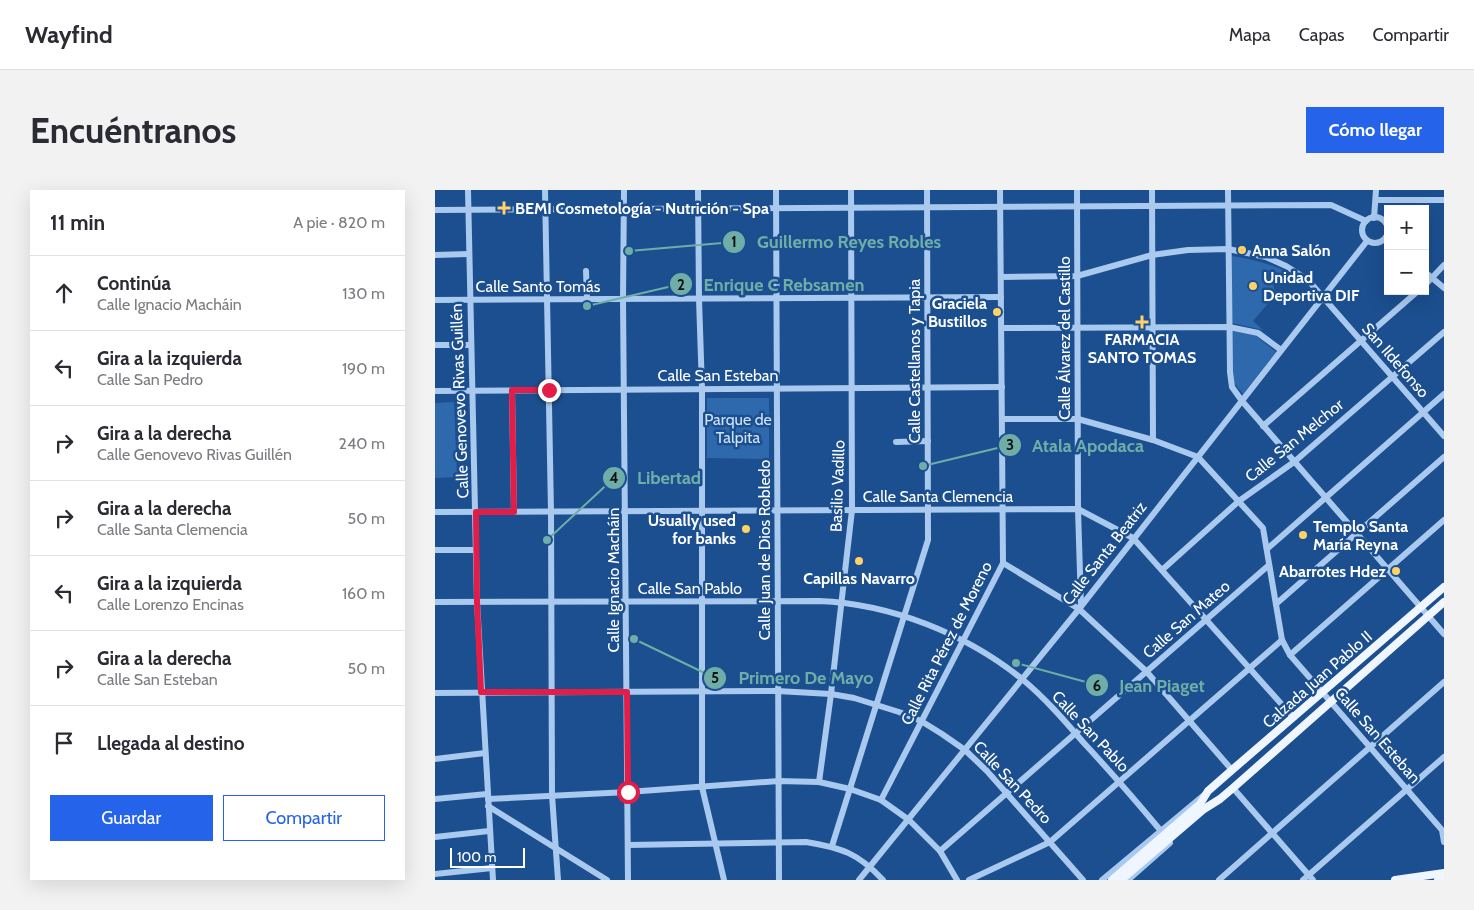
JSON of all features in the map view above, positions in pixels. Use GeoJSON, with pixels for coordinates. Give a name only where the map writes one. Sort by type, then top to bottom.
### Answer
{"type":"FeatureCollection","features":[{"type":"Feature","properties":{"kind":"main road","name":"Calzada Juan Pablo II"},"geometry":{"type":"LineString","coordinates":[[1121,880],[1175,830],[1200,804],[1208,791],[1444,587]]}},
{"type":"Feature","properties":{"kind":"main road","name":"Calzada Juan Pablo II"},"geometry":{"type":"LineString","coordinates":[[1113,880],[1175,830],[1233,788],[1444,602]]}},
{"type":"Feature","properties":{"kind":"main road"},"geometry":{"type":"LineString","coordinates":[[1395,880],[1444,872]]}},
{"type":"Feature","properties":{"kind":"main road"},"geometry":{"type":"LineString","coordinates":[[1439,880],[1444,879]]}},
{"type":"Feature","properties":{"kind":"street","name":"Calle Genovevo Rivas Guillén"},"geometry":{"type":"LineString","coordinates":[[468,190],[477,602],[493,880]]}},
{"type":"Feature","properties":{"kind":"street"},"geometry":{"type":"LineString","coordinates":[[545,190],[551,512],[552,795],[558,880]]}},
{"type":"Feature","properties":{"kind":"street","name":"Calle Ignacio Macháin"},"geometry":{"type":"LineString","coordinates":[[624,190],[623,299],[628,880]]}},
{"type":"Feature","properties":{"kind":"street"},"geometry":{"type":"LineString","coordinates":[[699,190],[699,299],[702,389],[702,787],[725,880]]}},
{"type":"Feature","properties":{"kind":"street","name":"Calle Juan de Dios Robledo"},"geometry":{"type":"LineString","coordinates":[[776,190],[779,880]]}},
{"type":"Feature","properties":{"kind":"street","name":"Basilio Vadillo"},"geometry":{"type":"LineString","coordinates":[[819,782],[852,510],[851,190]]}},
{"type":"Feature","properties":{"kind":"street","name":"Calle Castellanos y Tapia"},"geometry":{"type":"LineString","coordinates":[[832,846],[927,546],[927,190]]}},
{"type":"Feature","properties":{"kind":"street","name":"Calle Rita Pérez de Moreno"},"geometry":{"type":"LineString","coordinates":[[881,800],[1003,563],[1000,190]]}},
{"type":"Feature","properties":{"kind":"street","name":"Calle Álvarez del Castillo"},"geometry":{"type":"LineString","coordinates":[[1077,190],[1080,607]]}},
{"type":"Feature","properties":{"kind":"street"},"geometry":{"type":"LineString","coordinates":[[1152,190],[1153,440]]}},
{"type":"Feature","properties":{"kind":"street"},"geometry":{"type":"LineString","coordinates":[[1228,190],[1229,327],[1231,382],[1234,391],[1444,634]]}},
{"type":"Feature","properties":{"kind":"street"},"geometry":{"type":"LineString","coordinates":[[1374,218],[1376,190]]}},
{"type":"Feature","properties":{"kind":"street"},"geometry":{"type":"LineString","coordinates":[[1376,200],[1444,200]]}},
{"type":"Feature","properties":{"kind":"street"},"geometry":{"type":"LineString","coordinates":[[435,210],[1331,205],[1366,221]]}},
{"type":"Feature","properties":{"kind":"street"},"geometry":{"type":"LineString","coordinates":[[1384,222],[1374,218],[1366,221],[1363,225],[1362,233],[1367,241],[1376,243],[1384,241]]}},
{"type":"Feature","properties":{"kind":"street","name":"Calle Santa Beatriz"},"geometry":{"type":"LineString","coordinates":[[859,880],[1022,680],[1367,241]]}},
{"type":"Feature","properties":{"kind":"street","name":"San Ildefonso"},"geometry":{"type":"LineString","coordinates":[[1001,277],[1077,276],[1152,255],[1188,250],[1228,249],[1260,255],[1286,266],[1308,280],[1444,436]]}},
{"type":"Feature","properties":{"kind":"street"},"geometry":{"type":"LineString","coordinates":[[435,255],[469,254]]}},
{"type":"Feature","properties":{"kind":"street"},"geometry":{"type":"LineString","coordinates":[[1429,282],[1444,265]]}},
{"type":"Feature","properties":{"kind":"street"},"geometry":{"type":"LineString","coordinates":[[586,271],[587,300]]}},
{"type":"Feature","properties":{"kind":"street"},"geometry":{"type":"LineString","coordinates":[[1429,275],[1444,288]]}},
{"type":"Feature","properties":{"kind":"street"},"geometry":{"type":"LineString","coordinates":[[1263,426],[1412,295]]}},
{"type":"Feature","properties":{"kind":"street","name":"Calle Santo Tomás"},"geometry":{"type":"LineString","coordinates":[[435,300],[1001,297]]}},
{"type":"Feature","properties":{"kind":"street"},"geometry":{"type":"LineString","coordinates":[[1002,328],[1229,327],[1258,332],[1281,350]]}},
{"type":"Feature","properties":{"kind":"street","name":"Calle San Melchor"},"geometry":{"type":"LineString","coordinates":[[1162,570],[1239,501],[1295,462],[1444,332]]}},
{"type":"Feature","properties":{"kind":"street"},"geometry":{"type":"LineString","coordinates":[[435,345],[471,345]]}},
{"type":"Feature","properties":{"kind":"street","name":"Calle San Esteban"},"geometry":{"type":"LineString","coordinates":[[435,391],[1002,386]]}},
{"type":"Feature","properties":{"kind":"street"},"geometry":{"type":"LineString","coordinates":[[512,390],[514,512]]}},
{"type":"Feature","properties":{"kind":"street"},"geometry":{"type":"LineString","coordinates":[[1267,549],[1444,394]]}},
{"type":"Feature","properties":{"kind":"street","name":"Calle San Esteban"},"geometry":{"type":"LineString","coordinates":[[1002,419],[1078,419],[1153,440],[1198,457],[1263,528],[1282,640],[1290,655],[1443,829],[1444,842]]}},
{"type":"Feature","properties":{"kind":"street"},"geometry":{"type":"LineString","coordinates":[[896,442],[928,441]]}},
{"type":"Feature","properties":{"kind":"street"},"geometry":{"type":"LineString","coordinates":[[1276,604],[1444,457]]}},
{"type":"Feature","properties":{"kind":"street","name":"Calle Santa Clemencia"},"geometry":{"type":"LineString","coordinates":[[435,512],[1078,509],[1133,538],[1293,718]]}},
{"type":"Feature","properties":{"kind":"street"},"geometry":{"type":"LineString","coordinates":[[1290,655],[1444,520]]}},
{"type":"Feature","properties":{"kind":"street"},"geometry":{"type":"LineString","coordinates":[[435,550],[476,550]]}},
{"type":"Feature","properties":{"kind":"street"},"geometry":{"type":"LineString","coordinates":[[1003,563],[1080,607],[1147,671],[1232,770]]}},
{"type":"Feature","properties":{"kind":"street","name":"Calle San Mateo"},"geometry":{"type":"LineString","coordinates":[[940,851],[1269,566]]}},
{"type":"Feature","properties":{"kind":"street","name":"Calle San Pablo"},"geometry":{"type":"LineString","coordinates":[[435,602],[841,603],[905,616],[962,640],[993,658],[1022,680],[1050,705],[1161,831]]}},
{"type":"Feature","properties":{"kind":"street"},"geometry":{"type":"LineString","coordinates":[[969,880],[1050,842],[1282,640]]}},
{"type":"Feature","properties":{"kind":"street"},"geometry":{"type":"LineString","coordinates":[[1219,880],[1444,682]]}},
{"type":"Feature","properties":{"kind":"street","name":"Calle San Pedro"},"geometry":{"type":"LineString","coordinates":[[435,693],[777,691],[831,694],[877,704],[921,721],[965,750],[1007,792],[1083,880]]}},
{"type":"Feature","properties":{"kind":"street"},"geometry":{"type":"LineString","coordinates":[[435,759],[485,753]]}},
{"type":"Feature","properties":{"kind":"street"},"geometry":{"type":"LineString","coordinates":[[1233,788],[1308,878],[1444,757]]}},
{"type":"Feature","properties":{"kind":"street"},"geometry":{"type":"LineString","coordinates":[[435,799],[488,800],[779,781],[819,782],[850,789],[881,800],[909,820],[940,851],[957,880]]}},
{"type":"Feature","properties":{"kind":"street","name":"Calzada Juan Pablo II"},"geometry":{"type":"LineString","coordinates":[[1102,880],[1208,791]]}},
{"type":"Feature","properties":{"kind":"street","name":"Calzada Juan Pablo II"},"geometry":{"type":"LineString","coordinates":[[1128,880],[1219,799]]}},
{"type":"Feature","properties":{"kind":"street"},"geometry":{"type":"LineString","coordinates":[[488,800],[556,849],[607,880]]}},
{"type":"Feature","properties":{"kind":"street"},"geometry":{"type":"LineString","coordinates":[[435,837],[489,831]]}},
{"type":"Feature","properties":{"kind":"street"},"geometry":{"type":"LineString","coordinates":[[628,845],[806,842],[832,846],[853,854],[870,866],[883,880]]}},
{"type":"Feature","properties":{"kind":"street"},"geometry":{"type":"LineString","coordinates":[[435,874],[492,868]]}},
{"type":"Feature","properties":{"kind":"green space","name":"Unidad Deportiva DIF"},"geometry":{"type":"Polygon","coordinates":[[[1232,256],[1261,262],[1288,272],[1271,278],[1276,294],[1253,321],[1263,330],[1232,323],[1232,256]]]}},
{"type":"Feature","properties":{"kind":"green space"},"geometry":{"type":"Polygon","coordinates":[[[1232,331],[1256,336],[1276,352],[1243,394],[1235,384],[1232,374],[1232,331]]]}},
{"type":"Feature","properties":{"kind":"green space","name":"Parque de Talpita"},"geometry":{"type":"Polygon","coordinates":[[[707,398],[769,398],[769,459],[707,458],[707,398]]]}},
{"type":"Feature","properties":{"kind":"green space"},"geometry":{"type":"Polygon","coordinates":[[[454,402],[457,477],[435,478],[435,403],[454,402]]]}},
{"type":"Feature","properties":{"kind":"place","name":"BEMI Cosmetología - Nutrición - Spa"},"geometry":{"type":"Point","coordinates":[504,208]}},
{"type":"Feature","properties":{"kind":"place","name":"Anna Salón"},"geometry":{"type":"Point","coordinates":[1242,250]}},
{"type":"Feature","properties":{"kind":"place","name":"Guillermo Reyes Robles"},"geometry":{"type":"Point","coordinates":[629,251]}},
{"type":"Feature","properties":{"kind":"place","name":"Unidad Deportiva DIF"},"geometry":{"type":"Point","coordinates":[1253,286]}},
{"type":"Feature","properties":{"kind":"place","name":"Enrique C Rebsamen"},"geometry":{"type":"Point","coordinates":[587,306]}},
{"type":"Feature","properties":{"kind":"place","name":"Graciela Bustillos"},"geometry":{"type":"Point","coordinates":[997,312]}},
{"type":"Feature","properties":{"kind":"place","name":"FARMACIA SANTO TOMAS"},"geometry":{"type":"Point","coordinates":[1142,322]}},
{"type":"Feature","properties":{"kind":"place","name":"Atala Apodaca"},"geometry":{"type":"Point","coordinates":[923,466]}},
{"type":"Feature","properties":{"kind":"place","name":"Usually used for banks"},"geometry":{"type":"Point","coordinates":[746,529]}},
{"type":"Feature","properties":{"kind":"place","name":"Templo Santa María Reyna"},"geometry":{"type":"Point","coordinates":[1303,535]}},
{"type":"Feature","properties":{"kind":"place","name":"Libertad"},"geometry":{"type":"Point","coordinates":[547,540]}},
{"type":"Feature","properties":{"kind":"place","name":"Capillas Navarro"},"geometry":{"type":"Point","coordinates":[859,561]}},
{"type":"Feature","properties":{"kind":"place","name":"Abarrotes Hdez"},"geometry":{"type":"Point","coordinates":[1396,571]}},
{"type":"Feature","properties":{"kind":"place","name":"Primero De Mayo"},"geometry":{"type":"Point","coordinates":[634,639]}},
{"type":"Feature","properties":{"kind":"place","name":"Jean Piaget"},"geometry":{"type":"Point","coordinates":[1016,663]}},
{"type":"Feature","properties":{"kind":"route"},"geometry":{"type":"LineString","coordinates":[[549,390],[512,390],[514,512],[476,512],[481,692],[627,692],[628,792]]}}]}
